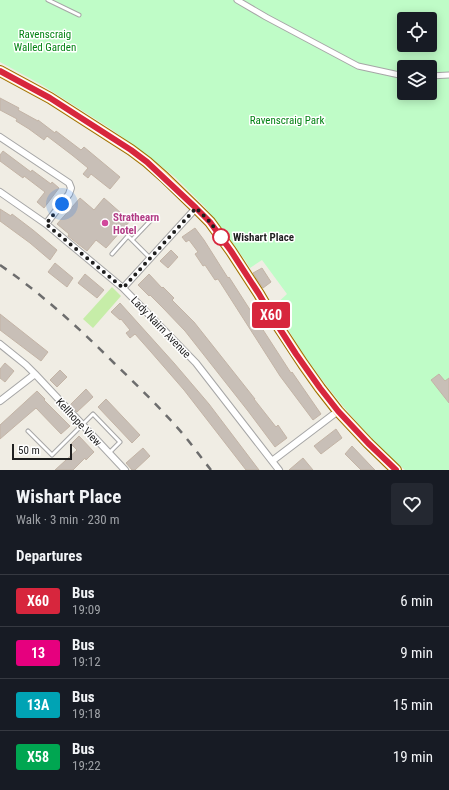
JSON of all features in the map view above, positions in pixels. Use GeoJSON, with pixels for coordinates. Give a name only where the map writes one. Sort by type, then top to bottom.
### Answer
{"type":"FeatureCollection","features":[{"type":"Feature","properties":{"kind":"main road"},"geometry":{"type":"LineString","coordinates":[[0,71],[50,98],[131,150],[147,162],[210,222],[231,251],[303,364],[338,411],[396,470]]}},
{"type":"Feature","properties":{"kind":"street"},"geometry":{"type":"LineString","coordinates":[[237,0],[358,66],[397,74]]}},
{"type":"Feature","properties":{"kind":"street"},"geometry":{"type":"LineString","coordinates":[[437,76],[449,75]]}},
{"type":"Feature","properties":{"kind":"street"},"geometry":{"type":"LineString","coordinates":[[0,137],[68,183],[71,188],[69,194],[46,224]]}},
{"type":"Feature","properties":{"kind":"street","name":"Lady Nairn Avenue"},"geometry":{"type":"LineString","coordinates":[[0,192],[46,224],[123,288],[196,363],[279,470]]}},
{"type":"Feature","properties":{"kind":"street"},"geometry":{"type":"LineString","coordinates":[[123,288],[196,208]]}},
{"type":"Feature","properties":{"kind":"street","name":"Kellhope View"},"geometry":{"type":"LineString","coordinates":[[0,344],[35,374],[125,470]]}},
{"type":"Feature","properties":{"kind":"street"},"geometry":{"type":"LineString","coordinates":[[0,401],[35,374]]}},
{"type":"Feature","properties":{"kind":"street"},"geometry":{"type":"LineString","coordinates":[[272,461],[338,411]]}},
{"type":"Feature","properties":{"kind":"lane"},"geometry":{"type":"LineString","coordinates":[[48,0],[79,15]]}},
{"type":"Feature","properties":{"kind":"lane"},"geometry":{"type":"LineString","coordinates":[[132,240],[154,217]]}},
{"type":"Feature","properties":{"kind":"lane"},"geometry":{"type":"LineString","coordinates":[[112,254],[128,236],[150,258]]}},
{"type":"Feature","properties":{"kind":"lane"},"geometry":{"type":"LineString","coordinates":[[28,431],[52,455],[93,414],[120,442],[109,453]]}},
{"type":"Feature","properties":{"kind":"green space","name":"Ravenscraig Park"},"geometry":{"type":"Polygon","coordinates":[[[0,0],[449,0],[449,470],[405,470],[393,459],[348,412],[306,357],[274,306],[287,294],[262,260],[250,268],[205,207],[175,177],[111,129],[42,85],[0,62],[0,0]]]}},
{"type":"Feature","properties":{"kind":"green space"},"geometry":{"type":"Polygon","coordinates":[[[112,287],[121,296],[93,328],[83,319],[112,287]]]}},
{"type":"Feature","properties":{"kind":"building"},"geometry":{"type":"Polygon","coordinates":[[[0,98],[19,108],[18,110],[38,120],[55,133],[56,131],[81,150],[84,147],[120,177],[110,189],[91,174],[88,178],[83,174],[88,168],[72,155],[47,136],[44,140],[16,121],[17,119],[0,110],[0,98]]]}},
{"type":"Feature","properties":{"kind":"building"},"geometry":{"type":"Polygon","coordinates":[[[3,151],[31,172],[32,170],[59,188],[44,208],[37,202],[45,192],[24,176],[23,178],[0,161],[0,155],[3,151]]]}},
{"type":"Feature","properties":{"kind":"building"},"geometry":{"type":"Polygon","coordinates":[[[80,198],[94,210],[104,198],[130,221],[106,248],[96,240],[87,251],[68,236],[69,234],[57,224],[80,198]]]}},
{"type":"Feature","properties":{"kind":"building"},"geometry":{"type":"Polygon","coordinates":[[[0,209],[11,216],[12,214],[57,250],[50,260],[0,221],[0,209]]]}},
{"type":"Feature","properties":{"kind":"building"},"geometry":{"type":"Polygon","coordinates":[[[195,228],[228,278],[229,277],[291,373],[292,372],[321,414],[313,420],[280,376],[218,279],[215,280],[205,265],[203,266],[195,254],[198,252],[189,240],[186,242],[182,237],[195,228]]]}},
{"type":"Feature","properties":{"kind":"building"},"geometry":{"type":"Polygon","coordinates":[[[171,250],[178,257],[168,268],[160,261],[171,250]]]}},
{"type":"Feature","properties":{"kind":"building"},"geometry":{"type":"Polygon","coordinates":[[[55,263],[73,278],[67,287],[48,272],[55,263]]]}},
{"type":"Feature","properties":{"kind":"building"},"geometry":{"type":"Polygon","coordinates":[[[262,268],[271,282],[263,288],[253,273],[262,268]]]}},
{"type":"Feature","properties":{"kind":"building"},"geometry":{"type":"Polygon","coordinates":[[[85,274],[104,290],[97,298],[78,283],[85,274]]]}},
{"type":"Feature","properties":{"kind":"building"},"geometry":{"type":"Polygon","coordinates":[[[149,274],[174,298],[172,300],[194,322],[276,427],[278,425],[287,438],[275,447],[185,331],[150,295],[149,296],[138,285],[149,274]]]}},
{"type":"Feature","properties":{"kind":"building"},"geometry":{"type":"Polygon","coordinates":[[[120,303],[209,404],[259,470],[246,470],[184,390],[151,352],[135,334],[130,338],[126,333],[130,330],[121,319],[120,320],[111,312],[120,303]]]}},
{"type":"Feature","properties":{"kind":"building"},"geometry":{"type":"Polygon","coordinates":[[[0,314],[48,352],[41,361],[0,330],[0,314]]]}},
{"type":"Feature","properties":{"kind":"building"},"geometry":{"type":"Polygon","coordinates":[[[5,363],[14,371],[5,382],[0,378],[0,369],[5,363]]]}},
{"type":"Feature","properties":{"kind":"building"},"geometry":{"type":"Polygon","coordinates":[[[60,370],[67,377],[57,387],[50,380],[60,370]]]}},
{"type":"Feature","properties":{"kind":"building"},"geometry":{"type":"Polygon","coordinates":[[[439,374],[445,381],[449,378],[449,403],[431,380],[439,374]]]}},
{"type":"Feature","properties":{"kind":"building"},"geometry":{"type":"Polygon","coordinates":[[[86,389],[93,397],[77,412],[70,405],[86,389]]]}},
{"type":"Feature","properties":{"kind":"building"},"geometry":{"type":"Polygon","coordinates":[[[37,391],[70,426],[61,434],[36,408],[0,439],[0,425],[37,391]]]}},
{"type":"Feature","properties":{"kind":"building"},"geometry":{"type":"Polygon","coordinates":[[[106,399],[140,435],[132,443],[98,407],[106,399]]]}},
{"type":"Feature","properties":{"kind":"building"},"geometry":{"type":"Polygon","coordinates":[[[336,429],[342,438],[321,454],[314,446],[336,429]]]}},
{"type":"Feature","properties":{"kind":"building"},"geometry":{"type":"Polygon","coordinates":[[[79,436],[94,452],[86,460],[85,458],[73,470],[55,470],[77,450],[71,444],[79,436]]]}},
{"type":"Feature","properties":{"kind":"building"},"geometry":{"type":"Polygon","coordinates":[[[352,446],[375,470],[361,470],[345,454],[352,446]]]}},
{"type":"Feature","properties":{"kind":"building"},"geometry":{"type":"Polygon","coordinates":[[[143,448],[150,456],[135,470],[132,470],[126,463],[143,448]]]}},
{"type":"Feature","properties":{"kind":"building"},"geometry":{"type":"Polygon","coordinates":[[[303,458],[313,470],[289,470],[303,458]]]}},
{"type":"Feature","properties":{"kind":"railway"},"geometry":{"type":"LineString","coordinates":[[0,265],[45,300],[101,351],[168,417],[211,470]]}},
{"type":"Feature","properties":{"kind":"bus line","name":"X60"},"geometry":{"type":"LineString","coordinates":[[0,71],[50,98],[131,150],[147,162],[210,222],[231,251],[296,354],[320,388],[338,411],[396,470]]}},
{"type":"Feature","properties":{"kind":"place","name":"Strathearn Hotel"},"geometry":{"type":"Point","coordinates":[105,223]}},
{"type":"Feature","properties":{"kind":"place","name":"Wishart Place"},"geometry":{"type":"Point","coordinates":[221,237]}},
{"type":"Feature","properties":{"kind":"route"},"geometry":{"type":"LineString","coordinates":[[62,204],[46,224],[123,288],[196,208],[210,222],[221,237]]}},
{"type":"Feature","properties":{"kind":"park label","name":"Ravenscraig Walled Garden"},"geometry":{"type":"Point","coordinates":[45,40]}}]}
